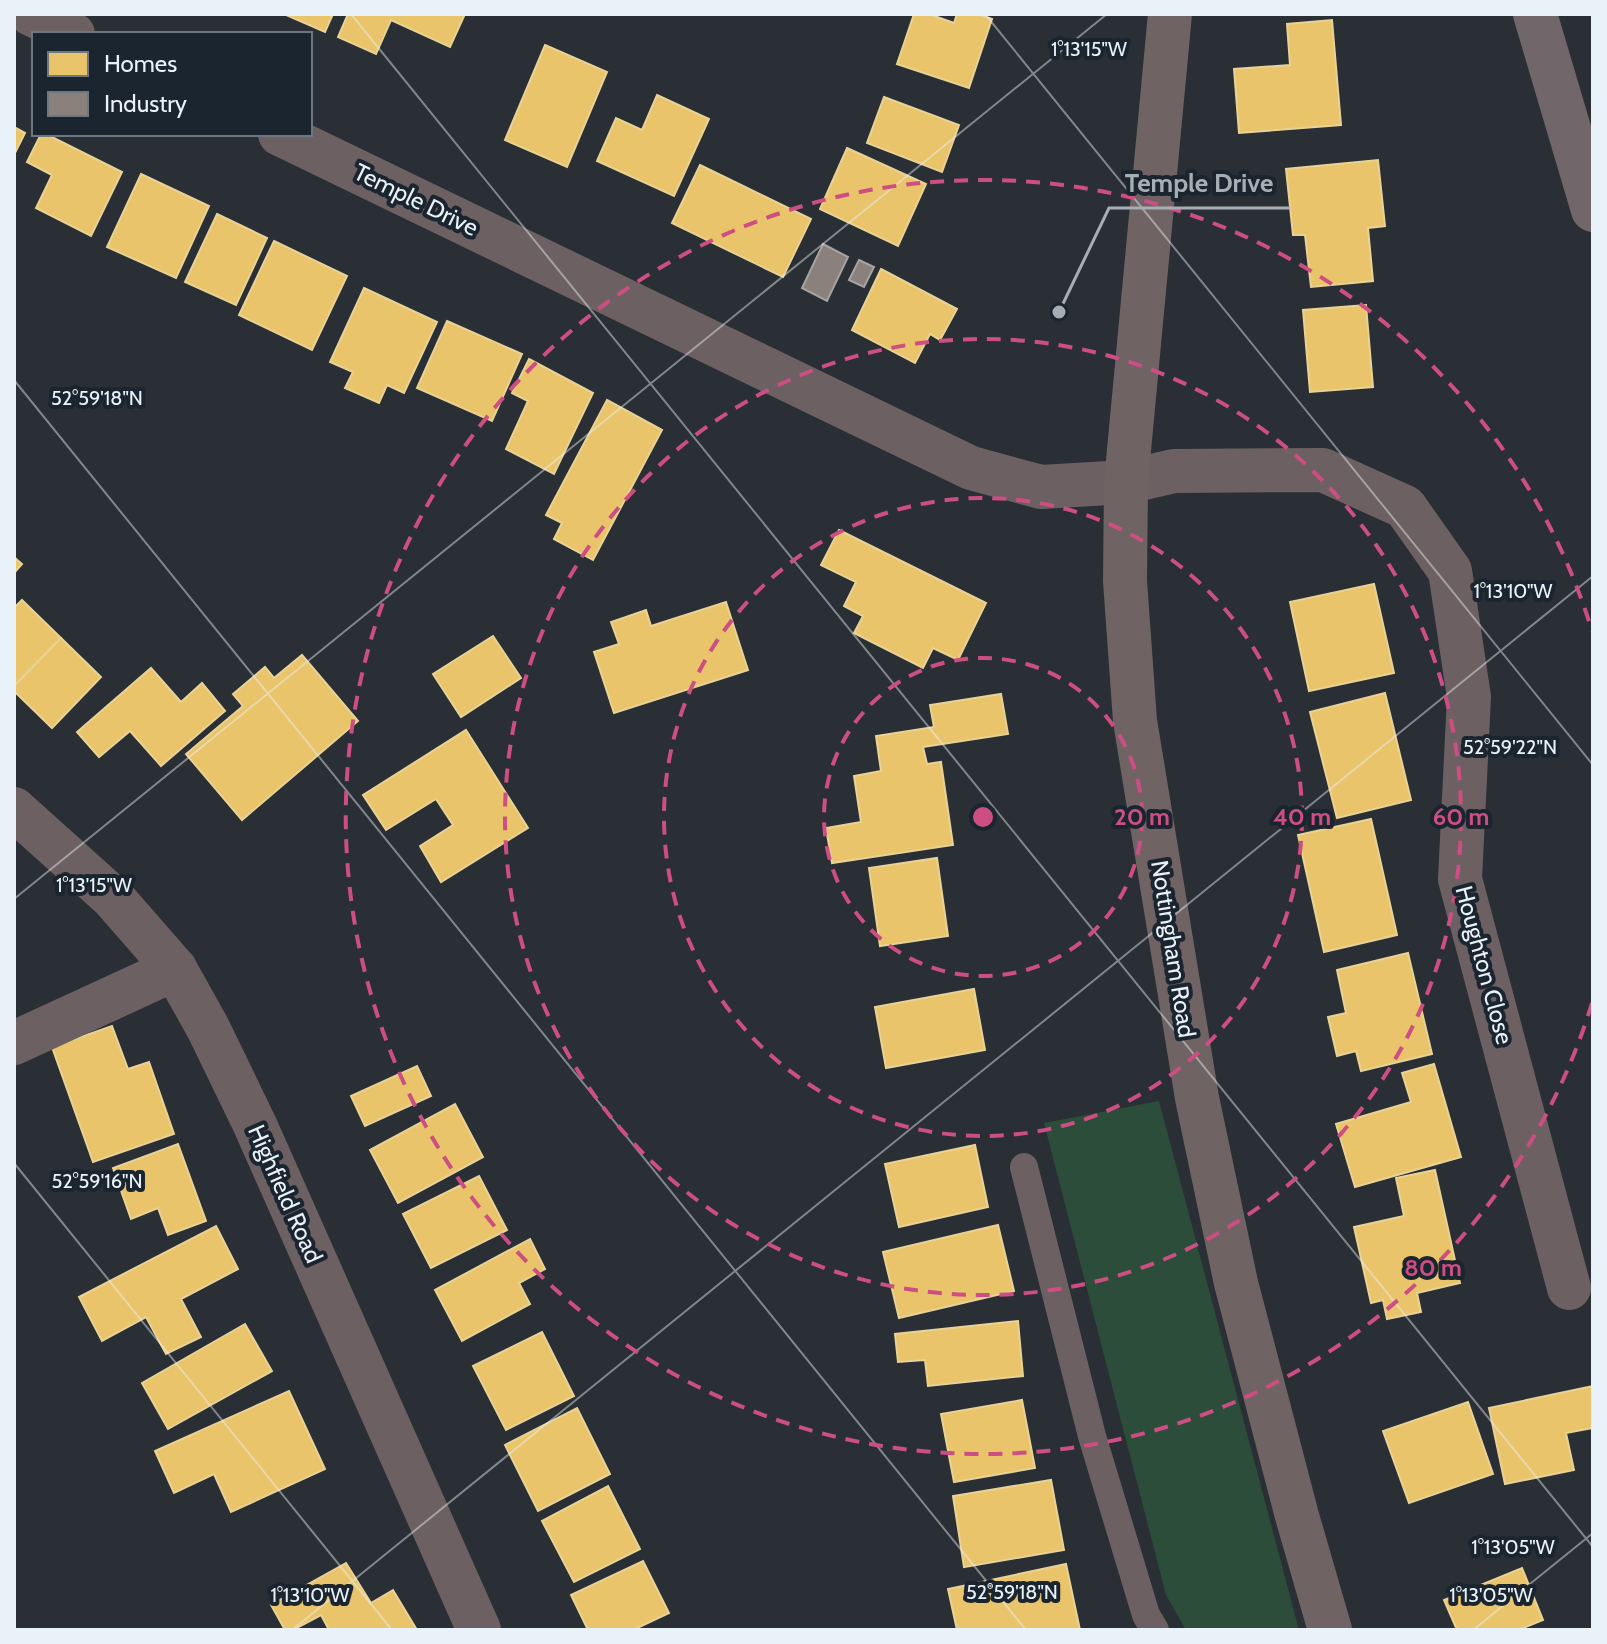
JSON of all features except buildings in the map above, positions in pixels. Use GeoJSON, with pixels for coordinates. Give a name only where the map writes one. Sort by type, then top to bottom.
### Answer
{"type":"FeatureCollection","features":[{"type":"Feature","properties":{"kind":"highway"},"geometry":{"type":"LineString","coordinates":[[1535,14],[1593,210]]}},
{"type":"Feature","properties":{"kind":"street"},"geometry":{"type":"LineString","coordinates":[[31,14],[69,32]]}},
{"type":"Feature","properties":{"kind":"street","name":"Nottingham Road"},"geometry":{"type":"LineString","coordinates":[[1170,14],[1126,482],[1125,581],[1135,721],[1197,1098],[1236,1283],[1330,1630]]}},
{"type":"Feature","properties":{"kind":"street","name":"Temple Drive"},"geometry":{"type":"LineString","coordinates":[[284,136],[971,468],[1041,487],[1126,482]]}},
{"type":"Feature","properties":{"kind":"street","name":"Houghton Close"},"geometry":{"type":"LineString","coordinates":[[1126,482],[1174,471],[1323,470],[1405,507],[1450,571],[1469,697],[1460,879],[1569,1288]]}},
{"type":"Feature","properties":{"kind":"street","name":"Highfield Road"},"geometry":{"type":"LineString","coordinates":[[14,809],[113,898],[175,969],[208,1028],[255,1125],[479,1630]]}},
{"type":"Feature","properties":{"kind":"street"},"geometry":{"type":"LineString","coordinates":[[14,1043],[175,969]]}},
{"type":"Feature","properties":{"kind":"lane"},"geometry":{"type":"LineString","coordinates":[[1024,1167],[1092,1436],[1146,1615],[1155,1630]]}},
{"type":"Feature","properties":{"kind":"green space"},"geometry":{"type":"Polygon","coordinates":[[[1159,1101],[1299,1630],[1186,1630],[1166,1595],[1044,1123],[1159,1101]]]}},
{"type":"Feature","properties":{"kind":"place","name":"Temple Drive"},"geometry":{"type":"Point","coordinates":[1059,312]}}]}
